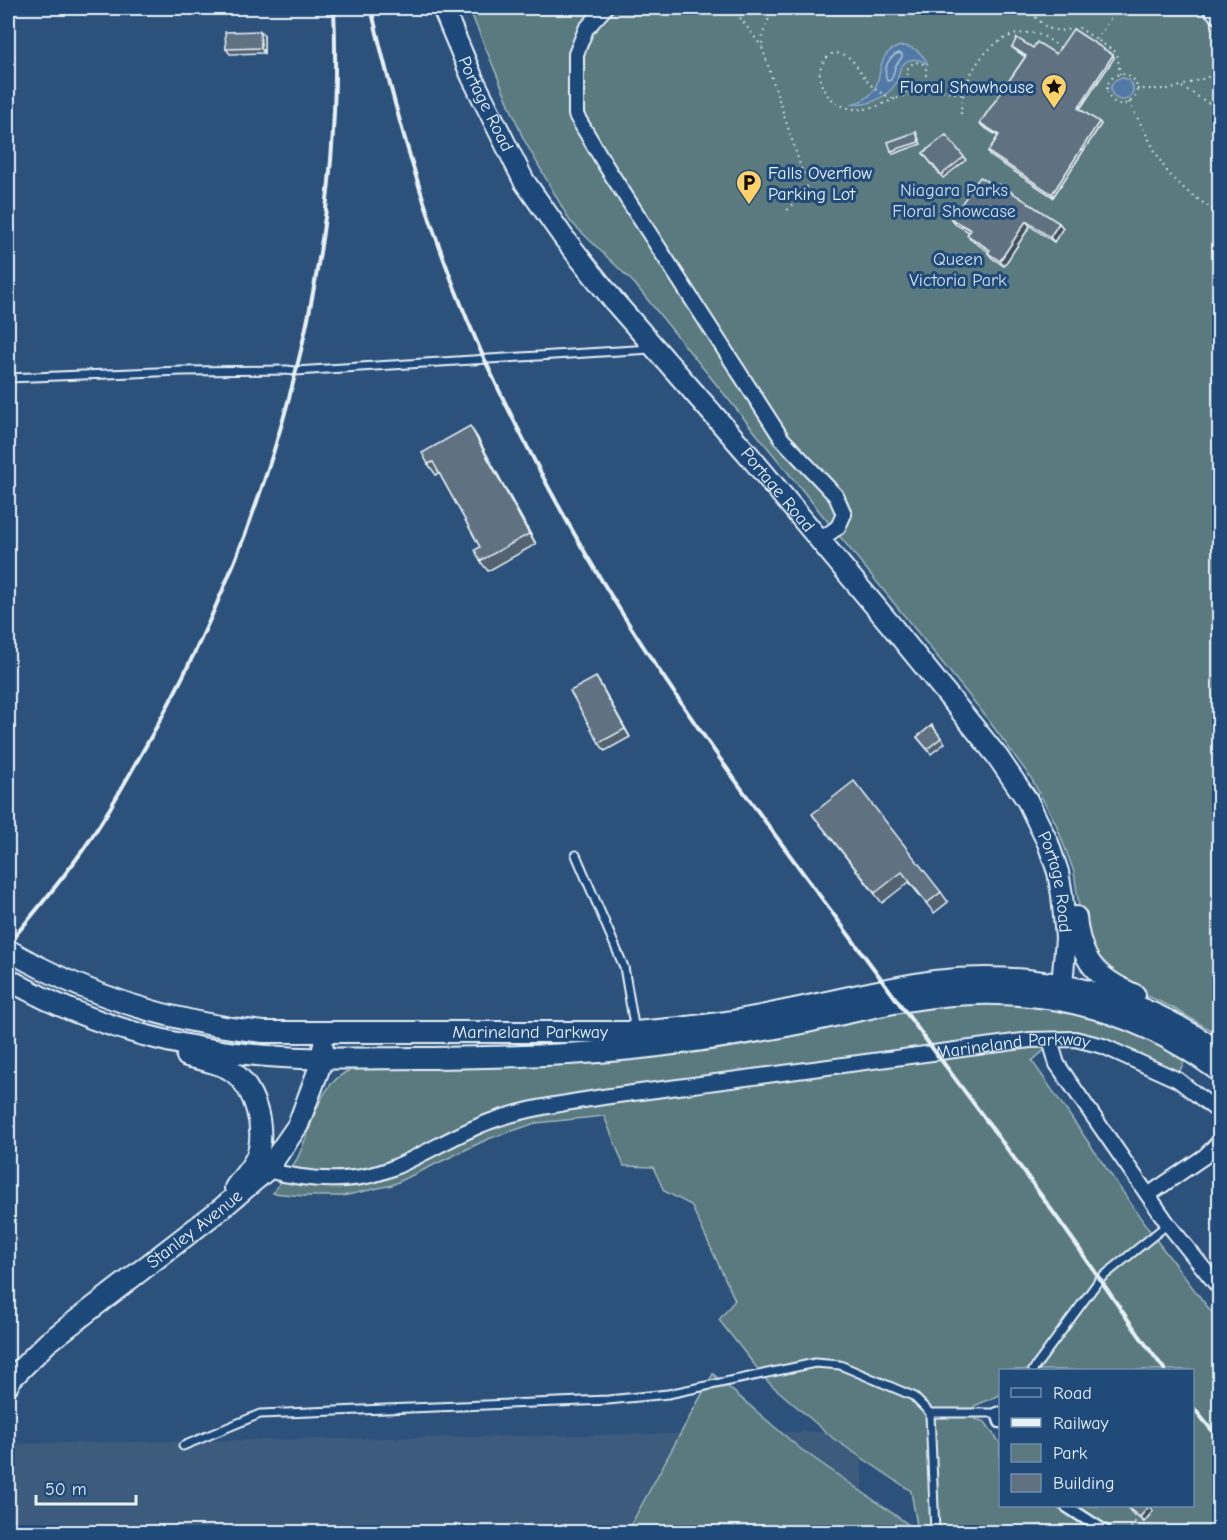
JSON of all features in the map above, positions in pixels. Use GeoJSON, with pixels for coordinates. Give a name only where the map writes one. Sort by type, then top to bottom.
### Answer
{"type":"FeatureCollection","features":[{"type":"Feature","properties":{"kind":"main road","name":"Portage Road"},"geometry":{"type":"LineString","coordinates":[[443,8],[471,77],[524,181],[564,238],[613,300],[820,540],[962,712],[1022,792],[1039,822],[1058,872],[1064,908],[1066,951],[1062,992]]}},
{"type":"Feature","properties":{"kind":"main road"},"geometry":{"type":"LineString","coordinates":[[1214,8],[1220,14]]}},
{"type":"Feature","properties":{"kind":"main road"},"geometry":{"type":"LineString","coordinates":[[962,712],[1001,748],[1023,775],[1048,816],[1066,859],[1075,900],[1079,941],[1087,959],[1112,984],[1177,1015],[1220,1041]]}},
{"type":"Feature","properties":{"kind":"main road","name":"Marineland Parkway"},"geometry":{"type":"LineString","coordinates":[[8,950],[89,990],[136,1008],[178,1019],[254,1031],[323,1033],[635,1032],[744,1019],[935,981],[983,978],[1062,992]]}},
{"type":"Feature","properties":{"kind":"main road"},"geometry":{"type":"LineString","coordinates":[[12,982],[76,1020],[133,1043],[228,1068],[245,1085],[259,1113],[260,1137],[256,1157],[222,1208]]}},
{"type":"Feature","properties":{"kind":"main road","name":"Marineland Parkway"},"geometry":{"type":"LineString","coordinates":[[12,982],[104,1024],[165,1041],[236,1054],[323,1058],[496,1057],[586,1053],[660,1046],[744,1034],[938,996],[1062,992]]}},
{"type":"Feature","properties":{"kind":"main road"},"geometry":{"type":"LineString","coordinates":[[1062,992],[1104,996],[1142,1009],[1186,1031],[1220,1053]]}},
{"type":"Feature","properties":{"kind":"main road"},"geometry":{"type":"LineString","coordinates":[[1062,992],[1136,1022],[1179,1044],[1220,1071]]}},
{"type":"Feature","properties":{"kind":"main road","name":"Stanley Avenue"},"geometry":{"type":"LineString","coordinates":[[8,1385],[46,1344],[222,1208],[267,1170],[298,1125],[323,1058],[323,1033]]}},
{"type":"Feature","properties":{"kind":"street"},"geometry":{"type":"LineString","coordinates":[[604,8],[586,28],[576,54],[576,115],[606,166],[782,440],[836,495],[844,514],[838,527],[820,540]]}},
{"type":"Feature","properties":{"kind":"street","name":"Marineland Parkway"},"geometry":{"type":"LineString","coordinates":[[267,1170],[306,1178],[338,1179],[366,1176],[396,1167],[470,1129],[512,1114],[540,1108],[603,1097],[1030,1040],[1075,1040],[1102,1046],[1178,1080],[1220,1113]]}},
{"type":"Feature","properties":{"kind":"street"},"geometry":{"type":"LineString","coordinates":[[1050,1040],[1057,1065],[1168,1224],[1220,1289]]}},
{"type":"Feature","properties":{"kind":"street"},"geometry":{"type":"LineString","coordinates":[[1148,1195],[1205,1156],[1220,1141]]}},
{"type":"Feature","properties":{"kind":"street"},"geometry":{"type":"LineString","coordinates":[[1067,1507],[1106,1533]]}},
{"type":"Feature","properties":{"kind":"lane"},"geometry":{"type":"LineString","coordinates":[[8,378],[182,371],[295,371],[656,349]]}},
{"type":"Feature","properties":{"kind":"lane"},"geometry":{"type":"LineString","coordinates":[[576,855],[624,967],[635,1032]]}},
{"type":"Feature","properties":{"kind":"lane"},"geometry":{"type":"LineString","coordinates":[[1034,1369],[1100,1279],[1168,1224]]}},
{"type":"Feature","properties":{"kind":"lane"},"geometry":{"type":"LineString","coordinates":[[183,1446],[260,1414],[608,1400],[668,1394],[815,1363],[840,1365],[913,1396],[930,1413],[935,1533]]}},
{"type":"Feature","properties":{"kind":"lane"},"geometry":{"type":"LineString","coordinates":[[930,1413],[999,1414]]}},
{"type":"Feature","properties":{"kind":"path"},"geometry":{"type":"LineString","coordinates":[[733,8],[762,47],[802,171],[812,182],[785,213]]}},
{"type":"Feature","properties":{"kind":"path"},"geometry":{"type":"LineString","coordinates":[[762,47],[763,33],[773,8]]}},
{"type":"Feature","properties":{"kind":"path"},"geometry":{"type":"LineString","coordinates":[[1028,8],[1032,15],[1047,28],[1059,31],[1079,28],[1117,53],[1120,74]]}},
{"type":"Feature","properties":{"kind":"path"},"geometry":{"type":"LineString","coordinates":[[1096,40],[1115,9],[1124,11],[1129,8]]}},
{"type":"Feature","properties":{"kind":"path"},"geometry":{"type":"LineString","coordinates":[[961,114],[963,95],[980,59],[1005,40],[1018,35],[1035,34],[1047,38],[1064,49]]}},
{"type":"Feature","properties":{"kind":"path"},"geometry":{"type":"LineString","coordinates":[[895,99],[874,88],[846,54],[831,54],[824,62],[821,72],[822,86],[828,97],[838,105],[853,109],[868,109],[926,88],[939,88],[963,95]]}},
{"type":"Feature","properties":{"kind":"path"},"geometry":{"type":"LineString","coordinates":[[906,95],[908,68],[914,62],[922,63],[926,67],[926,88]]}},
{"type":"Feature","properties":{"kind":"path"},"geometry":{"type":"LineString","coordinates":[[1137,89],[1163,90],[1182,87],[1220,73]]}},
{"type":"Feature","properties":{"kind":"path"},"geometry":{"type":"LineString","coordinates":[[1120,74],[1133,79],[1137,89],[1135,97],[1122,104],[1114,102],[1107,92],[1109,81],[1120,74]]}},
{"type":"Feature","properties":{"kind":"path"},"geometry":{"type":"LineString","coordinates":[[1182,87],[1220,110]]}},
{"type":"Feature","properties":{"kind":"path"},"geometry":{"type":"LineString","coordinates":[[1129,102],[1169,174],[1188,192],[1220,215]]}},
{"type":"Feature","properties":{"kind":"path"},"geometry":{"type":"LineString","coordinates":[[1127,1533],[1136,1521]]}},
{"type":"Feature","properties":{"kind":"shaded area"},"geometry":{"type":"Polygon","coordinates":[[[861,1431],[863,1532],[8,1532],[8,1444],[861,1431]]]}},
{"type":"Feature","properties":{"kind":"green space","name":"Queen Victoria Park"},"geometry":{"type":"Polygon","coordinates":[[[469,8],[1219,8],[1219,1035],[1105,973],[1083,935],[1074,872],[1056,824],[1031,778],[984,714],[634,283],[570,221],[523,138],[469,8]]]}},
{"type":"Feature","properties":{"kind":"green space"},"geometry":{"type":"Polygon","coordinates":[[[1017,1000],[1078,1010],[1137,1030],[1186,1057],[1177,1077],[1062,1035],[1032,1061],[1154,1237],[1219,1322],[1219,1532],[1116,1532],[1078,1507],[1194,1507],[1194,1369],[999,1369],[999,1395],[974,1406],[975,1419],[985,1422],[999,1442],[999,1507],[1056,1507],[1094,1532],[627,1532],[713,1374],[798,1447],[918,1531],[911,1491],[834,1439],[768,1382],[719,1320],[735,1300],[691,1205],[664,1191],[653,1167],[624,1166],[604,1116],[536,1123],[488,1139],[392,1185],[343,1196],[273,1193],[297,1159],[318,1107],[331,1084],[341,1075],[353,1069],[368,1065],[413,1064],[912,1006],[1017,1000]]]}},
{"type":"Feature","properties":{"kind":"water"},"geometry":{"type":"Polygon","coordinates":[[[901,46],[918,51],[928,65],[917,60],[909,60],[900,69],[897,81],[888,93],[864,104],[851,104],[864,99],[872,92],[877,84],[884,58],[890,51],[901,46]]]}},
{"type":"Feature","properties":{"kind":"water"},"geometry":{"type":"Polygon","coordinates":[[[1122,78],[1130,81],[1133,89],[1130,97],[1122,100],[1114,97],[1111,89],[1114,81],[1122,78]]]}},
{"type":"Feature","properties":{"kind":"building"},"geometry":{"type":"Polygon","coordinates":[[[1073,29],[1113,55],[1078,108],[1099,122],[1052,194],[988,152],[999,135],[980,123],[1026,56],[1012,47],[1017,38],[1033,48],[1037,42],[1056,54],[1073,29]]]}},
{"type":"Feature","properties":{"kind":"building"},"geometry":{"type":"Polygon","coordinates":[[[260,31],[261,48],[226,49],[225,32],[260,31]]]}},
{"type":"Feature","properties":{"kind":"building"},"geometry":{"type":"Polygon","coordinates":[[[916,132],[919,142],[891,151],[888,142],[916,132]]]}},
{"type":"Feature","properties":{"kind":"building"},"geometry":{"type":"Polygon","coordinates":[[[946,135],[964,157],[941,175],[923,153],[946,135]]]}},
{"type":"Feature","properties":{"kind":"building"},"geometry":{"type":"Polygon","coordinates":[[[980,177],[997,188],[999,184],[1059,223],[1050,237],[1026,221],[1000,261],[988,253],[990,250],[967,235],[971,230],[951,219],[980,177]]]}},
{"type":"Feature","properties":{"kind":"building"},"geometry":{"type":"Polygon","coordinates":[[[470,426],[529,534],[480,561],[475,550],[480,547],[433,462],[428,464],[422,453],[470,426]]]}},
{"type":"Feature","properties":{"kind":"building"},"geometry":{"type":"Polygon","coordinates":[[[596,677],[625,729],[599,743],[570,691],[596,677]]]}},
{"type":"Feature","properties":{"kind":"building"},"geometry":{"type":"Polygon","coordinates":[[[932,725],[941,738],[927,749],[917,737],[932,725]]]}},
{"type":"Feature","properties":{"kind":"building"},"geometry":{"type":"Polygon","coordinates":[[[854,781],[941,892],[927,903],[902,872],[875,893],[812,814],[854,781]]]}},
{"type":"Feature","properties":{"kind":"building"},"geometry":{"type":"Polygon","coordinates":[[[1129,1507],[1148,1507],[1140,1517],[1129,1507]]]}},
{"type":"Feature","properties":{"kind":"railway"},"geometry":{"type":"LineString","coordinates":[[8,944],[86,846],[152,735],[195,651],[233,564],[266,475],[293,384],[313,291],[327,197],[334,103],[334,8]]}},
{"type":"Feature","properties":{"kind":"railway"},"geometry":{"type":"LineString","coordinates":[[371,8],[409,152],[457,294],[476,341],[509,410],[585,553],[634,633],[709,743],[1028,1178],[1164,1369]]}},
{"type":"Feature","properties":{"kind":"railway"},"geometry":{"type":"LineString","coordinates":[[1194,1408],[1220,1440]]}},
{"type":"Feature","properties":{"kind":"place","name":"Floral Showhouse"},"geometry":{"type":"Point","coordinates":[1054,110]}},
{"type":"Feature","properties":{"kind":"place","name":"Falls Overflow Parking Lot"},"geometry":{"type":"Point","coordinates":[749,206]}},
{"type":"Feature","properties":{"kind":"park label","name":"Niagara Parks Floral Showcase"},"geometry":{"type":"Point","coordinates":[954,200]}}]}
